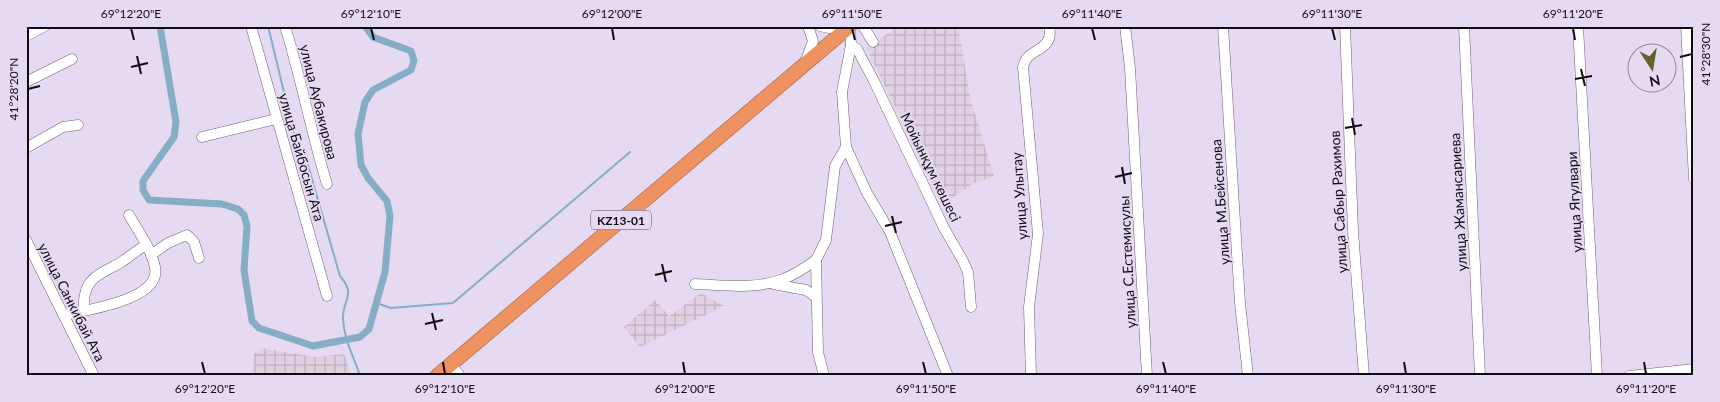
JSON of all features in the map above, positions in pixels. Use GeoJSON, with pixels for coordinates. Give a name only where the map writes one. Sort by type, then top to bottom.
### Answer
{"type":"FeatureCollection","features":[{"type":"Feature","properties":{"kind":"highway","name":"KZ13-01"},"geometry":{"type":"LineString","coordinates":[[437,376],[850,26]]}},
{"type":"Feature","properties":{"kind":"street"},"geometry":{"type":"LineString","coordinates":[[26,36],[45,26]]}},
{"type":"Feature","properties":{"kind":"street","name":"улица Байбосын Ата"},"geometry":{"type":"LineString","coordinates":[[251,26],[327,296]]}},
{"type":"Feature","properties":{"kind":"street","name":"улица Аубакирова"},"geometry":{"type":"LineString","coordinates":[[285,26],[298,66],[306,110],[327,184]]}},
{"type":"Feature","properties":{"kind":"street"},"geometry":{"type":"LineString","coordinates":[[805,64],[813,41],[808,26]]}},
{"type":"Feature","properties":{"kind":"street"},"geometry":{"type":"LineString","coordinates":[[820,26],[834,28],[850,26],[851,45],[842,92],[846,147],[867,193],[890,232],[948,376]]}},
{"type":"Feature","properties":{"kind":"street"},"geometry":{"type":"LineString","coordinates":[[863,26],[873,42]]}},
{"type":"Feature","properties":{"kind":"street","name":"улица Улытау"},"geometry":{"type":"LineString","coordinates":[[1031,376],[1029,307],[1038,234],[1023,67],[1028,57],[1048,42],[1049,26]]}},
{"type":"Feature","properties":{"kind":"street","name":"улица С.Естемисулы"},"geometry":{"type":"LineString","coordinates":[[1125,26],[1130,68],[1146,376]]}},
{"type":"Feature","properties":{"kind":"street","name":"улица М.Бейсенова"},"geometry":{"type":"LineString","coordinates":[[1223,26],[1240,303],[1248,376]]}},
{"type":"Feature","properties":{"kind":"street","name":"улица Сабыр Рахимов"},"geometry":{"type":"LineString","coordinates":[[1344,26],[1351,201],[1364,376]]}},
{"type":"Feature","properties":{"kind":"street","name":"улица Жамансариева"},"geometry":{"type":"LineString","coordinates":[[1464,26],[1480,376]]}},
{"type":"Feature","properties":{"kind":"street","name":"улица Ягулвари"},"geometry":{"type":"LineString","coordinates":[[1578,26],[1597,376]]}},
{"type":"Feature","properties":{"kind":"street"},"geometry":{"type":"LineString","coordinates":[[1686,26],[1694,179]]}},
{"type":"Feature","properties":{"kind":"street","name":"Мойынқұм көшесі"},"geometry":{"type":"LineString","coordinates":[[851,45],[857,49],[944,228],[963,261],[968,272],[971,307]]}},
{"type":"Feature","properties":{"kind":"street"},"geometry":{"type":"LineString","coordinates":[[26,82],[72,59]]}},
{"type":"Feature","properties":{"kind":"street"},"geometry":{"type":"LineString","coordinates":[[202,137],[276,120]]}},
{"type":"Feature","properties":{"kind":"street"},"geometry":{"type":"LineString","coordinates":[[26,148],[63,127],[78,125]]}},
{"type":"Feature","properties":{"kind":"street"},"geometry":{"type":"LineString","coordinates":[[824,376],[818,352],[816,260],[826,240],[836,166],[846,147]]}},
{"type":"Feature","properties":{"kind":"street"},"geometry":{"type":"LineString","coordinates":[[64,315],[113,306],[146,288],[155,278],[159,267],[129,215]]}},
{"type":"Feature","properties":{"kind":"street"},"geometry":{"type":"LineString","coordinates":[[151,255],[168,243],[187,235],[194,242],[199,258]]}},
{"type":"Feature","properties":{"kind":"street","name":"улица Санкибай Ата"},"geometry":{"type":"LineString","coordinates":[[26,240],[94,376]]}},
{"type":"Feature","properties":{"kind":"street"},"geometry":{"type":"LineString","coordinates":[[84,311],[83,296],[96,275],[124,260],[146,245]]}},
{"type":"Feature","properties":{"kind":"street"},"geometry":{"type":"LineString","coordinates":[[695,284],[732,286],[770,283],[783,280],[816,260]]}},
{"type":"Feature","properties":{"kind":"street"},"geometry":{"type":"LineString","coordinates":[[770,283],[806,290],[816,297]]}},
{"type":"Feature","properties":{"kind":"street"},"geometry":{"type":"LineString","coordinates":[[451,364],[460,376]]}},
{"type":"Feature","properties":{"kind":"street"},"geometry":{"type":"LineString","coordinates":[[1629,376],[1694,368]]}},
{"type":"Feature","properties":{"kind":"shaded area"},"geometry":{"type":"Polygon","coordinates":[[[899,26],[958,26],[971,101],[994,176],[974,183],[943,204],[866,48],[899,26]]]}},
{"type":"Feature","properties":{"kind":"shaded area"},"geometry":{"type":"Polygon","coordinates":[[[701,293],[724,306],[640,347],[624,327],[655,300],[669,316],[701,293]]]}},
{"type":"Feature","properties":{"kind":"shaded area"},"geometry":{"type":"Polygon","coordinates":[[[261,348],[315,357],[344,354],[352,376],[253,376],[254,354],[261,348]]]}},
{"type":"Feature","properties":{"kind":"waterway"},"geometry":{"type":"LineString","coordinates":[[160,26],[176,122],[174,137],[143,181],[143,190],[149,200],[222,204],[238,209],[244,215],[247,226],[244,270],[252,321],[259,328],[313,346],[360,337],[369,329],[385,272],[390,216],[387,201],[368,178],[361,165],[358,134],[365,102],[373,90],[411,70],[414,61],[411,51],[373,37],[365,26]]}},
{"type":"Feature","properties":{"kind":"waterway"},"geometry":{"type":"LineString","coordinates":[[268,26],[296,142],[307,162],[340,276],[348,288],[348,298],[343,312],[344,327],[360,376]]}},
{"type":"Feature","properties":{"kind":"waterway"},"geometry":{"type":"LineString","coordinates":[[376,303],[391,308],[453,303],[630,152]]}}]}
